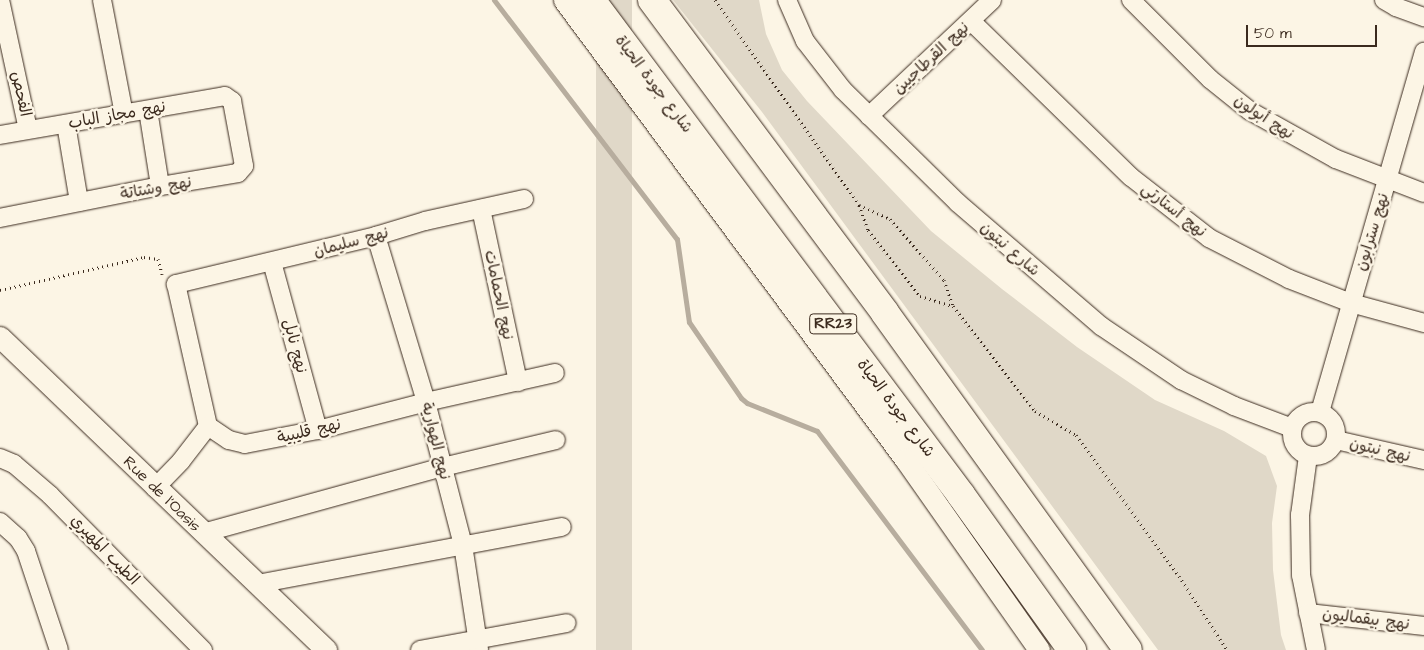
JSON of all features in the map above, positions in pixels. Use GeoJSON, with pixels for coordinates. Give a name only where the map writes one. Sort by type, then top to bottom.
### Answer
{"type":"FeatureCollection","features":[{"type":"Feature","properties":{"kind":"highway","name":"شارع جودة الحياة"},"geometry":{"type":"LineString","coordinates":[[591,0],[961,495],[1072,650]]}},
{"type":"Feature","properties":{"kind":"highway","name":"RR23"},"geometry":{"type":"LineString","coordinates":[[652,0],[874,298],[1128,650]]}},
{"type":"Feature","properties":{"kind":"street","name":"الفحص"},"geometry":{"type":"LineString","coordinates":[[0,0],[28,129]]}},
{"type":"Feature","properties":{"kind":"street"},"geometry":{"type":"LineString","coordinates":[[102,0],[124,114]]}},
{"type":"Feature","properties":{"kind":"street"},"geometry":{"type":"LineString","coordinates":[[564,0],[905,459],[1026,640],[1039,650]]}},
{"type":"Feature","properties":{"kind":"street","name":"شارع نبتون"},"geometry":{"type":"LineString","coordinates":[[788,0],[805,41],[843,90],[958,203],[1100,326],[1181,380],[1234,406],[1292,428]]}},
{"type":"Feature","properties":{"kind":"street","name":"نهج القرطاجيين"},"geometry":{"type":"LineString","coordinates":[[869,116],[992,0]]}},
{"type":"Feature","properties":{"kind":"street","name":"نهج أبولون"},"geometry":{"type":"LineString","coordinates":[[1131,0],[1210,78],[1250,111],[1336,160],[1424,193]]}},
{"type":"Feature","properties":{"kind":"street"},"geometry":{"type":"LineString","coordinates":[[1384,0],[1396,7],[1424,17]]}},
{"type":"Feature","properties":{"kind":"street","name":"نهج أستارتي"},"geometry":{"type":"LineString","coordinates":[[971,20],[1131,177],[1202,233],[1289,279],[1351,302],[1424,323]]}},
{"type":"Feature","properties":{"kind":"street","name":"نهج سترابون"},"geometry":{"type":"LineString","coordinates":[[1320,412],[1424,52]]}},
{"type":"Feature","properties":{"kind":"street","name":"نهج مجاز الباب"},"geometry":{"type":"LineString","coordinates":[[0,134],[225,96],[232,101]]}},
{"type":"Feature","properties":{"kind":"street","name":"نهج وشتاتة"},"geometry":{"type":"LineString","coordinates":[[0,218],[160,186],[238,173],[243,169],[232,101]]}},
{"type":"Feature","properties":{"kind":"street"},"geometry":{"type":"LineString","coordinates":[[148,110],[160,186]]}},
{"type":"Feature","properties":{"kind":"street"},"geometry":{"type":"LineString","coordinates":[[66,124],[79,202]]}},
{"type":"Feature","properties":{"kind":"street","name":"نهج سليمان"},"geometry":{"type":"LineString","coordinates":[[176,284],[376,236],[425,221],[524,199]]}},
{"type":"Feature","properties":{"kind":"street","name":"نهج الحمامات"},"geometry":{"type":"LineString","coordinates":[[481,209],[518,382]]}},
{"type":"Feature","properties":{"kind":"street","name":"نهج الهوارية"},"geometry":{"type":"LineString","coordinates":[[376,236],[426,402],[443,467],[462,545],[478,645]]}},
{"type":"Feature","properties":{"kind":"street","name":"نهج نابل"},"geometry":{"type":"LineString","coordinates":[[272,262],[318,430]]}},
{"type":"Feature","properties":{"kind":"street"},"geometry":{"type":"LineString","coordinates":[[155,488],[181,461],[208,426],[176,284]]}},
{"type":"Feature","properties":{"kind":"street","name":"Rue de l'Oasis"},"geometry":{"type":"LineString","coordinates":[[0,337],[155,488],[326,650]]}},
{"type":"Feature","properties":{"kind":"street","name":"نهج قليبية"},"geometry":{"type":"LineString","coordinates":[[208,426],[229,440],[245,444],[318,430],[426,402],[554,373]]}},
{"type":"Feature","properties":{"kind":"street"},"geometry":{"type":"LineString","coordinates":[[1320,412],[1334,423],[1336,440],[1325,454],[1316,457],[1308,456],[1294,445],[1292,428],[1296,420],[1303,414],[1320,412]]}},
{"type":"Feature","properties":{"kind":"street"},"geometry":{"type":"LineString","coordinates":[[203,533],[443,467],[556,440]]}},
{"type":"Feature","properties":{"kind":"street","name":"نهج نبتون"},"geometry":{"type":"LineString","coordinates":[[1336,440],[1424,460]]}},
{"type":"Feature","properties":{"kind":"street"},"geometry":{"type":"LineString","coordinates":[[1308,456],[1300,515],[1301,575],[1316,650]]}},
{"type":"Feature","properties":{"kind":"street","name":"الطيب المهيري"},"geometry":{"type":"LineString","coordinates":[[0,458],[14,464],[50,495],[203,650]]}},
{"type":"Feature","properties":{"kind":"street"},"geometry":{"type":"LineString","coordinates":[[0,522],[18,538],[26,551],[59,650]]}},
{"type":"Feature","properties":{"kind":"street"},"geometry":{"type":"LineString","coordinates":[[257,584],[562,527]]}},
{"type":"Feature","properties":{"kind":"street","name":"نهج بيقماليون"},"geometry":{"type":"LineString","coordinates":[[1308,613],[1424,626]]}},
{"type":"Feature","properties":{"kind":"street"},"geometry":{"type":"LineString","coordinates":[[420,650],[478,645],[567,623]]}},
{"type":"Feature","properties":{"kind":"path"},"geometry":{"type":"LineString","coordinates":[[716,0],[859,205],[868,230],[920,296],[953,306]]}},
{"type":"Feature","properties":{"kind":"path"},"geometry":{"type":"LineString","coordinates":[[859,205],[890,218],[944,280],[953,306],[1035,411],[1076,435],[1179,576],[1227,650]]}},
{"type":"Feature","properties":{"kind":"path"},"geometry":{"type":"LineString","coordinates":[[0,290],[50,277],[144,257],[158,259],[166,285],[176,284]]}},
{"type":"Feature","properties":{"kind":"shaded area"},"geometry":{"type":"Polygon","coordinates":[[[596,0],[632,0],[632,650],[596,650],[596,0]]]}},
{"type":"Feature","properties":{"kind":"shaded area"},"geometry":{"type":"Polygon","coordinates":[[[673,0],[759,0],[766,34],[782,70],[807,101],[931,231],[1077,347],[1155,400],[1224,431],[1266,456],[1277,486],[1272,523],[1273,570],[1281,635],[1286,650],[1158,650],[762,112],[673,0]]]}},
{"type":"Feature","properties":{"kind":"waterway"},"geometry":{"type":"LineString","coordinates":[[494,0],[677,239],[689,322],[741,398],[747,403],[817,431],[982,650]]}}]}
